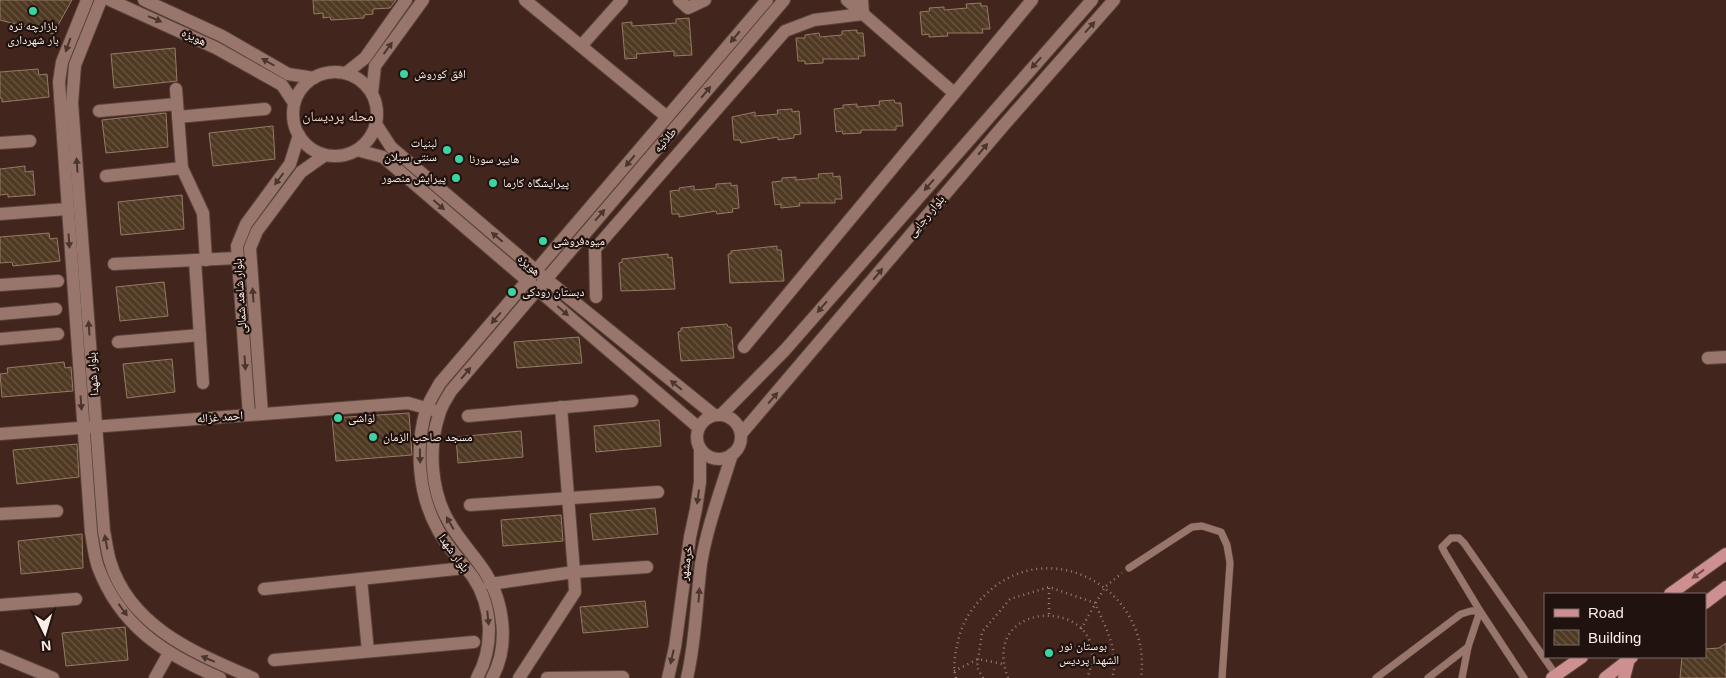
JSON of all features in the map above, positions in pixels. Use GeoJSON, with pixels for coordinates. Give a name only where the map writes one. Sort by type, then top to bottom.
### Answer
{"type":"FeatureCollection","features":[{"type":"Feature","properties":{"kind":"main road"},"geometry":{"type":"LineString","coordinates":[[1671,593],[1726,554]]}},
{"type":"Feature","properties":{"kind":"main road"},"geometry":{"type":"LineString","coordinates":[[1706,602],[1726,587]]}},
{"type":"Feature","properties":{"kind":"main road"},"geometry":{"type":"LineString","coordinates":[[1555,677],[1581,658]]}},
{"type":"Feature","properties":{"kind":"main road"},"geometry":{"type":"LineString","coordinates":[[1605,678],[1630,658]]}},
{"type":"Feature","properties":{"kind":"main road"},"geometry":{"type":"LineString","coordinates":[[1624,678],[1630,658]]}},
{"type":"Feature","properties":{"kind":"street","name":"بلوار شهدا"},"geometry":{"type":"LineString","coordinates":[[87,0],[62,62],[59,82],[91,532],[98,566],[112,596],[132,622],[155,644],[186,664],[220,678]]}},
{"type":"Feature","properties":{"kind":"street","name":"بلوار شهدا"},"geometry":{"type":"LineString","coordinates":[[101,0],[75,65],[72,83],[104,530],[110,561],[124,590],[142,614],[164,634],[192,652],[253,678]]}},
{"type":"Feature","properties":{"kind":"street","name":"هویزه"},"geometry":{"type":"LineString","coordinates":[[110,0],[224,52],[282,85],[294,103]]}},
{"type":"Feature","properties":{"kind":"street","name":"هویزه"},"geometry":{"type":"LineString","coordinates":[[144,0],[222,36],[288,74],[314,78]]}},
{"type":"Feature","properties":{"kind":"street"},"geometry":{"type":"LineString","coordinates":[[346,73],[365,58],[406,0]]}},
{"type":"Feature","properties":{"kind":"street"},"geometry":{"type":"LineString","coordinates":[[372,93],[375,66],[423,0]]}},
{"type":"Feature","properties":{"kind":"street"},"geometry":{"type":"LineString","coordinates":[[524,0],[678,124]]}},
{"type":"Feature","properties":{"kind":"street"},"geometry":{"type":"LineString","coordinates":[[580,46],[622,0]]}},
{"type":"Feature","properties":{"kind":"street"},"geometry":{"type":"LineString","coordinates":[[679,0],[688,8],[705,0]]}},
{"type":"Feature","properties":{"kind":"street","name":"طلائیه"},"geometry":{"type":"LineString","coordinates":[[542,284],[554,260],[667,117],[767,0]]}},
{"type":"Feature","properties":{"kind":"street","name":"طلائیه"},"geometry":{"type":"LineString","coordinates":[[527,281],[536,271],[554,260],[678,124],[784,0]]}},
{"type":"Feature","properties":{"kind":"street"},"geometry":{"type":"LineString","coordinates":[[847,0],[954,93]]}},
{"type":"Feature","properties":{"kind":"street"},"geometry":{"type":"LineString","coordinates":[[862,0],[863,14]]}},
{"type":"Feature","properties":{"kind":"street"},"geometry":{"type":"LineString","coordinates":[[744,347],[1032,0]]}},
{"type":"Feature","properties":{"kind":"street","name":"بلوار رجایی"},"geometry":{"type":"LineString","coordinates":[[718,415],[785,350],[1092,0]]}},
{"type":"Feature","properties":{"kind":"street","name":"بلوار رجایی"},"geometry":{"type":"LineString","coordinates":[[741,434],[1004,124],[1114,0]]}},
{"type":"Feature","properties":{"kind":"street"},"geometry":{"type":"LineString","coordinates":[[596,297],[595,249],[785,31],[814,20],[863,14]]}},
{"type":"Feature","properties":{"kind":"street"},"geometry":{"type":"LineString","coordinates":[[329,72],[346,73],[360,80],[372,93],[377,108],[376,124],[369,139],[356,150],[341,156],[325,155],[310,148],[299,135],[293,120],[294,103],[302,89],[314,78],[329,72]]}},
{"type":"Feature","properties":{"kind":"street"},"geometry":{"type":"LineString","coordinates":[[176,89],[182,168],[202,213],[200,335],[203,383]]}},
{"type":"Feature","properties":{"kind":"street"},"geometry":{"type":"LineString","coordinates":[[99,111],[177,104]]}},
{"type":"Feature","properties":{"kind":"street"},"geometry":{"type":"LineString","coordinates":[[178,117],[265,109]]}},
{"type":"Feature","properties":{"kind":"street","name":"هویزه"},"geometry":{"type":"LineString","coordinates":[[376,124],[392,147],[536,271],[542,284],[699,428]]}},
{"type":"Feature","properties":{"kind":"street","name":"بلوار شاهد شمالی"},"geometry":{"type":"LineString","coordinates":[[249,415],[237,258],[240,234],[290,164],[299,135]]}},
{"type":"Feature","properties":{"kind":"street"},"geometry":{"type":"LineString","coordinates":[[0,143],[30,141]]}},
{"type":"Feature","properties":{"kind":"street","name":"هویزه"},"geometry":{"type":"LineString","coordinates":[[356,150],[383,157],[527,281],[542,284],[718,415]]}},
{"type":"Feature","properties":{"kind":"street","name":"بلوار شاهد شمالی"},"geometry":{"type":"LineString","coordinates":[[262,414],[250,248],[257,231],[301,172],[325,155]]}},
{"type":"Feature","properties":{"kind":"street"},"geometry":{"type":"LineString","coordinates":[[106,176],[182,168]]}},
{"type":"Feature","properties":{"kind":"street"},"geometry":{"type":"LineString","coordinates":[[0,214],[80,207]]}},
{"type":"Feature","properties":{"kind":"street"},"geometry":{"type":"LineString","coordinates":[[114,264],[237,258]]}},
{"type":"Feature","properties":{"kind":"street"},"geometry":{"type":"LineString","coordinates":[[0,285],[58,281]]}},
{"type":"Feature","properties":{"kind":"street","name":"بلوار شهدا"},"geometry":{"type":"LineString","coordinates":[[492,678],[496,671],[503,638],[499,604],[486,573],[449,522],[437,494],[433,437],[439,413],[451,391],[522,297],[527,281]]}},
{"type":"Feature","properties":{"kind":"street","name":"بلوار شهدا"},"geometry":{"type":"LineString","coordinates":[[477,678],[483,666],[490,637],[486,607],[478,588],[437,529],[424,497],[420,436],[427,408],[440,383],[522,297],[542,284]]}},
{"type":"Feature","properties":{"kind":"street"},"geometry":{"type":"LineString","coordinates":[[0,314],[56,309]]}},
{"type":"Feature","properties":{"kind":"street"},"geometry":{"type":"LineString","coordinates":[[0,339],[58,334]]}},
{"type":"Feature","properties":{"kind":"street"},"geometry":{"type":"LineString","coordinates":[[118,342],[200,335]]}},
{"type":"Feature","properties":{"kind":"street"},"geometry":{"type":"LineString","coordinates":[[1708,358],[1726,358]]}},
{"type":"Feature","properties":{"kind":"street"},"geometry":{"type":"LineString","coordinates":[[468,416],[632,401]]}},
{"type":"Feature","properties":{"kind":"street","name":"احمد غزاله"},"geometry":{"type":"LineString","coordinates":[[0,434],[408,403],[439,413]]}},
{"type":"Feature","properties":{"kind":"street"},"geometry":{"type":"LineString","coordinates":[[519,678],[575,592],[561,407]]}},
{"type":"Feature","properties":{"kind":"street"},"geometry":{"type":"LineString","coordinates":[[718,415],[734,421],[741,434],[740,442],[732,454],[718,458],[705,454],[698,442],[699,428],[702,422],[718,415]]}},
{"type":"Feature","properties":{"kind":"street","name":"خرمشهر"},"geometry":{"type":"LineString","coordinates":[[668,678],[675,647],[690,537],[700,482],[700,448]]}},
{"type":"Feature","properties":{"kind":"street","name":"خرمشهر"},"geometry":{"type":"LineString","coordinates":[[687,678],[694,650],[702,564],[709,528],[732,454]]}},
{"type":"Feature","properties":{"kind":"street"},"geometry":{"type":"LineString","coordinates":[[470,505],[658,492]]}},
{"type":"Feature","properties":{"kind":"street"},"geometry":{"type":"LineString","coordinates":[[0,514],[57,511]]}},
{"type":"Feature","properties":{"kind":"street"},"geometry":{"type":"LineString","coordinates":[[452,549],[464,543]]}},
{"type":"Feature","properties":{"kind":"street"},"geometry":{"type":"LineString","coordinates":[[478,588],[490,584],[574,572],[647,567]]}},
{"type":"Feature","properties":{"kind":"street"},"geometry":{"type":"LineString","coordinates":[[264,589],[465,568]]}},
{"type":"Feature","properties":{"kind":"street"},"geometry":{"type":"LineString","coordinates":[[361,579],[368,651]]}},
{"type":"Feature","properties":{"kind":"street"},"geometry":{"type":"LineString","coordinates":[[0,605],[76,599]]}},
{"type":"Feature","properties":{"kind":"street"},"geometry":{"type":"LineString","coordinates":[[274,660],[474,642]]}},
{"type":"Feature","properties":{"kind":"street"},"geometry":{"type":"LineString","coordinates":[[155,678],[169,653]]}},
{"type":"Feature","properties":{"kind":"street"},"geometry":{"type":"LineString","coordinates":[[0,656],[53,678]]}},
{"type":"Feature","properties":{"kind":"street"},"geometry":{"type":"LineString","coordinates":[[547,678],[623,677]]}},
{"type":"Feature","properties":{"kind":"lane"},"geometry":{"type":"LineString","coordinates":[[1129,568],[1192,527],[1202,526],[1221,532],[1227,546],[1230,562],[1222,678]]}},
{"type":"Feature","properties":{"kind":"lane"},"geometry":{"type":"LineString","coordinates":[[1524,678],[1445,553],[1442,547],[1451,538],[1459,538],[1464,543],[1555,677]]}},
{"type":"Feature","properties":{"kind":"lane"},"geometry":{"type":"LineString","coordinates":[[1462,678],[1468,647],[1480,611]]}},
{"type":"Feature","properties":{"kind":"lane"},"geometry":{"type":"LineString","coordinates":[[1376,678],[1461,614],[1480,611]]}},
{"type":"Feature","properties":{"kind":"lane"},"geometry":{"type":"LineString","coordinates":[[1428,678],[1468,647]]}},
{"type":"Feature","properties":{"kind":"path"},"geometry":{"type":"LineString","coordinates":[[1081,629],[1105,586],[1129,568]]}},
{"type":"Feature","properties":{"kind":"path"},"geometry":{"type":"LineString","coordinates":[[956,678],[954,671],[961,629],[973,607],[990,589],[1011,576],[1035,570],[1059,569],[1083,575],[1105,586],[1123,604],[1136,627],[1143,651],[1142,678]]}},
{"type":"Feature","properties":{"kind":"path"},"geometry":{"type":"LineString","coordinates":[[1049,587],[1049,614]]}},
{"type":"Feature","properties":{"kind":"path"},"geometry":{"type":"LineString","coordinates":[[983,678],[977,667],[982,632],[1010,599],[1049,587],[1095,603],[1111,641],[1116,665],[1112,678]]}},
{"type":"Feature","properties":{"kind":"path"},"geometry":{"type":"LineString","coordinates":[[1008,678],[1003,664],[1004,648],[1010,634],[1020,623],[1034,616],[1049,614],[1061,616],[1081,629],[1088,641],[1092,655],[1091,669],[1087,678]]}},
{"type":"Feature","properties":{"kind":"path"},"geometry":{"type":"LineString","coordinates":[[954,671],[978,659],[1003,664]]}},
{"type":"Feature","properties":{"kind":"building","name":"بازارچه تره بار شهرداری"},"geometry":{"type":"Polygon","coordinates":[[[0,0],[72,0],[53,34],[0,20],[0,0]]]}},
{"type":"Feature","properties":{"kind":"building"},"geometry":{"type":"Polygon","coordinates":[[[313,0],[396,0],[390,8],[373,9],[373,14],[364,15],[364,18],[331,20],[330,17],[323,18],[323,13],[314,14],[313,0]]]}},
{"type":"Feature","properties":{"kind":"building"},"geometry":{"type":"Polygon","coordinates":[[[981,3],[981,6],[987,6],[990,29],[982,29],[983,33],[947,33],[948,36],[929,37],[929,34],[922,35],[920,12],[930,11],[929,8],[944,7],[944,10],[967,8],[966,4],[981,3]]]}},
{"type":"Feature","properties":{"kind":"building"},"geometry":{"type":"Polygon","coordinates":[[[689,18],[692,55],[674,56],[674,51],[636,54],[637,58],[625,59],[622,23],[632,22],[632,26],[676,23],[676,19],[689,18]]]}},
{"type":"Feature","properties":{"kind":"building"},"geometry":{"type":"Polygon","coordinates":[[[857,30],[857,33],[863,33],[865,56],[858,56],[859,59],[823,59],[823,63],[805,64],[805,61],[798,61],[796,38],[805,38],[805,35],[819,33],[820,37],[842,35],[842,31],[857,30]]]}},
{"type":"Feature","properties":{"kind":"building"},"geometry":{"type":"Polygon","coordinates":[[[175,48],[177,81],[114,88],[111,54],[175,48]]]}},
{"type":"Feature","properties":{"kind":"building"},"geometry":{"type":"Polygon","coordinates":[[[38,69],[39,75],[47,74],[49,97],[2,102],[2,98],[0,98],[0,72],[38,69]]]}},
{"type":"Feature","properties":{"kind":"building"},"geometry":{"type":"Polygon","coordinates":[[[894,100],[895,103],[901,103],[903,126],[896,126],[896,130],[861,130],[861,133],[843,134],[842,131],[836,132],[834,109],[843,108],[843,105],[857,104],[857,107],[880,105],[879,101],[894,100]]]}},
{"type":"Feature","properties":{"kind":"building"},"geometry":{"type":"Polygon","coordinates":[[[792,109],[792,112],[799,111],[801,134],[794,135],[794,138],[778,140],[778,137],[741,143],[740,140],[734,140],[732,117],[755,112],[755,116],[778,114],[777,110],[792,109]]]}},
{"type":"Feature","properties":{"kind":"building"},"geometry":{"type":"Polygon","coordinates":[[[166,113],[168,147],[106,153],[102,120],[166,113]]]}},
{"type":"Feature","properties":{"kind":"building"},"geometry":{"type":"Polygon","coordinates":[[[273,126],[275,159],[213,166],[209,133],[273,126]]]}},
{"type":"Feature","properties":{"kind":"building"},"geometry":{"type":"Polygon","coordinates":[[[25,166],[25,172],[33,171],[35,195],[8,197],[8,194],[0,195],[0,169],[25,166]]]}},
{"type":"Feature","properties":{"kind":"building"},"geometry":{"type":"Polygon","coordinates":[[[833,173],[833,177],[840,176],[842,199],[835,199],[835,203],[799,203],[800,206],[781,208],[781,204],[775,205],[772,182],[782,181],[782,178],[796,177],[796,180],[819,178],[818,174],[833,173]]]}},
{"type":"Feature","properties":{"kind":"building"},"geometry":{"type":"Polygon","coordinates":[[[731,183],[731,186],[737,185],[739,208],[732,209],[733,212],[717,214],[716,211],[679,217],[679,214],[672,214],[670,191],[694,186],[694,190],[716,188],[716,184],[731,183]]]}},
{"type":"Feature","properties":{"kind":"building"},"geometry":{"type":"Polygon","coordinates":[[[182,195],[184,229],[121,235],[118,202],[182,195]]]}},
{"type":"Feature","properties":{"kind":"building"},"geometry":{"type":"Polygon","coordinates":[[[49,233],[50,239],[57,238],[60,261],[13,266],[12,262],[0,263],[0,237],[49,233]]]}},
{"type":"Feature","properties":{"kind":"building"},"geometry":{"type":"Polygon","coordinates":[[[777,246],[777,250],[781,250],[784,281],[730,283],[728,254],[731,254],[731,251],[777,246]]]}},
{"type":"Feature","properties":{"kind":"building"},"geometry":{"type":"Polygon","coordinates":[[[668,254],[668,258],[672,257],[675,289],[621,291],[619,263],[622,262],[622,259],[668,254]]]}},
{"type":"Feature","properties":{"kind":"building"},"geometry":{"type":"Polygon","coordinates":[[[164,282],[168,316],[120,321],[116,287],[164,282]]]}},
{"type":"Feature","properties":{"kind":"building"},"geometry":{"type":"Polygon","coordinates":[[[727,324],[728,327],[731,327],[734,358],[681,361],[678,332],[681,331],[681,328],[727,324]]]}},
{"type":"Feature","properties":{"kind":"building"},"geometry":{"type":"Polygon","coordinates":[[[579,337],[582,363],[517,368],[514,342],[579,337]]]}},
{"type":"Feature","properties":{"kind":"building"},"geometry":{"type":"Polygon","coordinates":[[[172,359],[175,392],[127,398],[123,364],[172,359]]]}},
{"type":"Feature","properties":{"kind":"building"},"geometry":{"type":"Polygon","coordinates":[[[64,362],[65,368],[71,367],[73,391],[2,397],[0,374],[8,373],[7,368],[64,362]]]}},
{"type":"Feature","properties":{"kind":"building","name":"مسجد صاحب الزمان"},"geometry":{"type":"Polygon","coordinates":[[[409,413],[412,455],[336,461],[332,418],[409,413]]]}},
{"type":"Feature","properties":{"kind":"building"},"geometry":{"type":"Polygon","coordinates":[[[659,420],[661,446],[596,452],[594,426],[659,420]]]}},
{"type":"Feature","properties":{"kind":"building"},"geometry":{"type":"Polygon","coordinates":[[[521,431],[523,457],[458,463],[456,437],[521,431]]]}},
{"type":"Feature","properties":{"kind":"building"},"geometry":{"type":"Polygon","coordinates":[[[77,444],[79,477],[17,484],[13,450],[77,444]]]}},
{"type":"Feature","properties":{"kind":"building"},"geometry":{"type":"Polygon","coordinates":[[[655,508],[658,534],[593,540],[590,514],[655,508]]]}},
{"type":"Feature","properties":{"kind":"building"},"geometry":{"type":"Polygon","coordinates":[[[561,515],[563,541],[503,546],[501,520],[561,515]]]}},
{"type":"Feature","properties":{"kind":"building"},"geometry":{"type":"Polygon","coordinates":[[[82,534],[83,568],[21,574],[18,541],[82,534]]]}},
{"type":"Feature","properties":{"kind":"building"},"geometry":{"type":"Polygon","coordinates":[[[645,601],[648,627],[583,633],[580,607],[645,601]]]}},
{"type":"Feature","properties":{"kind":"building"},"geometry":{"type":"Polygon","coordinates":[[[125,627],[128,660],[66,666],[62,633],[125,627]]]}},
{"type":"Feature","properties":{"kind":"building"},"geometry":{"type":"Polygon","coordinates":[[[1726,643],[1726,678],[1680,678],[1682,658],[1706,658],[1706,649],[1719,648],[1726,643]]]}},
{"type":"Feature","properties":{"kind":"place","name":"بازارچه تره بار شهرداری"},"geometry":{"type":"Point","coordinates":[33,11]}},
{"type":"Feature","properties":{"kind":"place","name":"افق کوروش"},"geometry":{"type":"Point","coordinates":[404,74]}},
{"type":"Feature","properties":{"kind":"place","name":"لبنیات سنتی سبلان"},"geometry":{"type":"Point","coordinates":[447,150]}},
{"type":"Feature","properties":{"kind":"place","name":"هایپر سورنا"},"geometry":{"type":"Point","coordinates":[459,159]}},
{"type":"Feature","properties":{"kind":"place","name":"پیرایش منصور"},"geometry":{"type":"Point","coordinates":[456,178]}},
{"type":"Feature","properties":{"kind":"place","name":"پیرایشگاه کارما"},"geometry":{"type":"Point","coordinates":[493,183]}},
{"type":"Feature","properties":{"kind":"place","name":"میوه‌فروشی"},"geometry":{"type":"Point","coordinates":[543,241]}},
{"type":"Feature","properties":{"kind":"place","name":"دبستان رودکی"},"geometry":{"type":"Point","coordinates":[512,292]}},
{"type":"Feature","properties":{"kind":"place","name":"لواشی"},"geometry":{"type":"Point","coordinates":[338,418]}},
{"type":"Feature","properties":{"kind":"place","name":"مسجد صاحب الزمان"},"geometry":{"type":"Point","coordinates":[373,437]}},
{"type":"Feature","properties":{"kind":"place","name":"بوستان نور الشهدا پردیس"},"geometry":{"type":"Point","coordinates":[1049,653]}},
{"type":"Feature","properties":{"kind":"district","name":"محله پردیسان"},"geometry":{"type":"Point","coordinates":[338,116]}}]}
